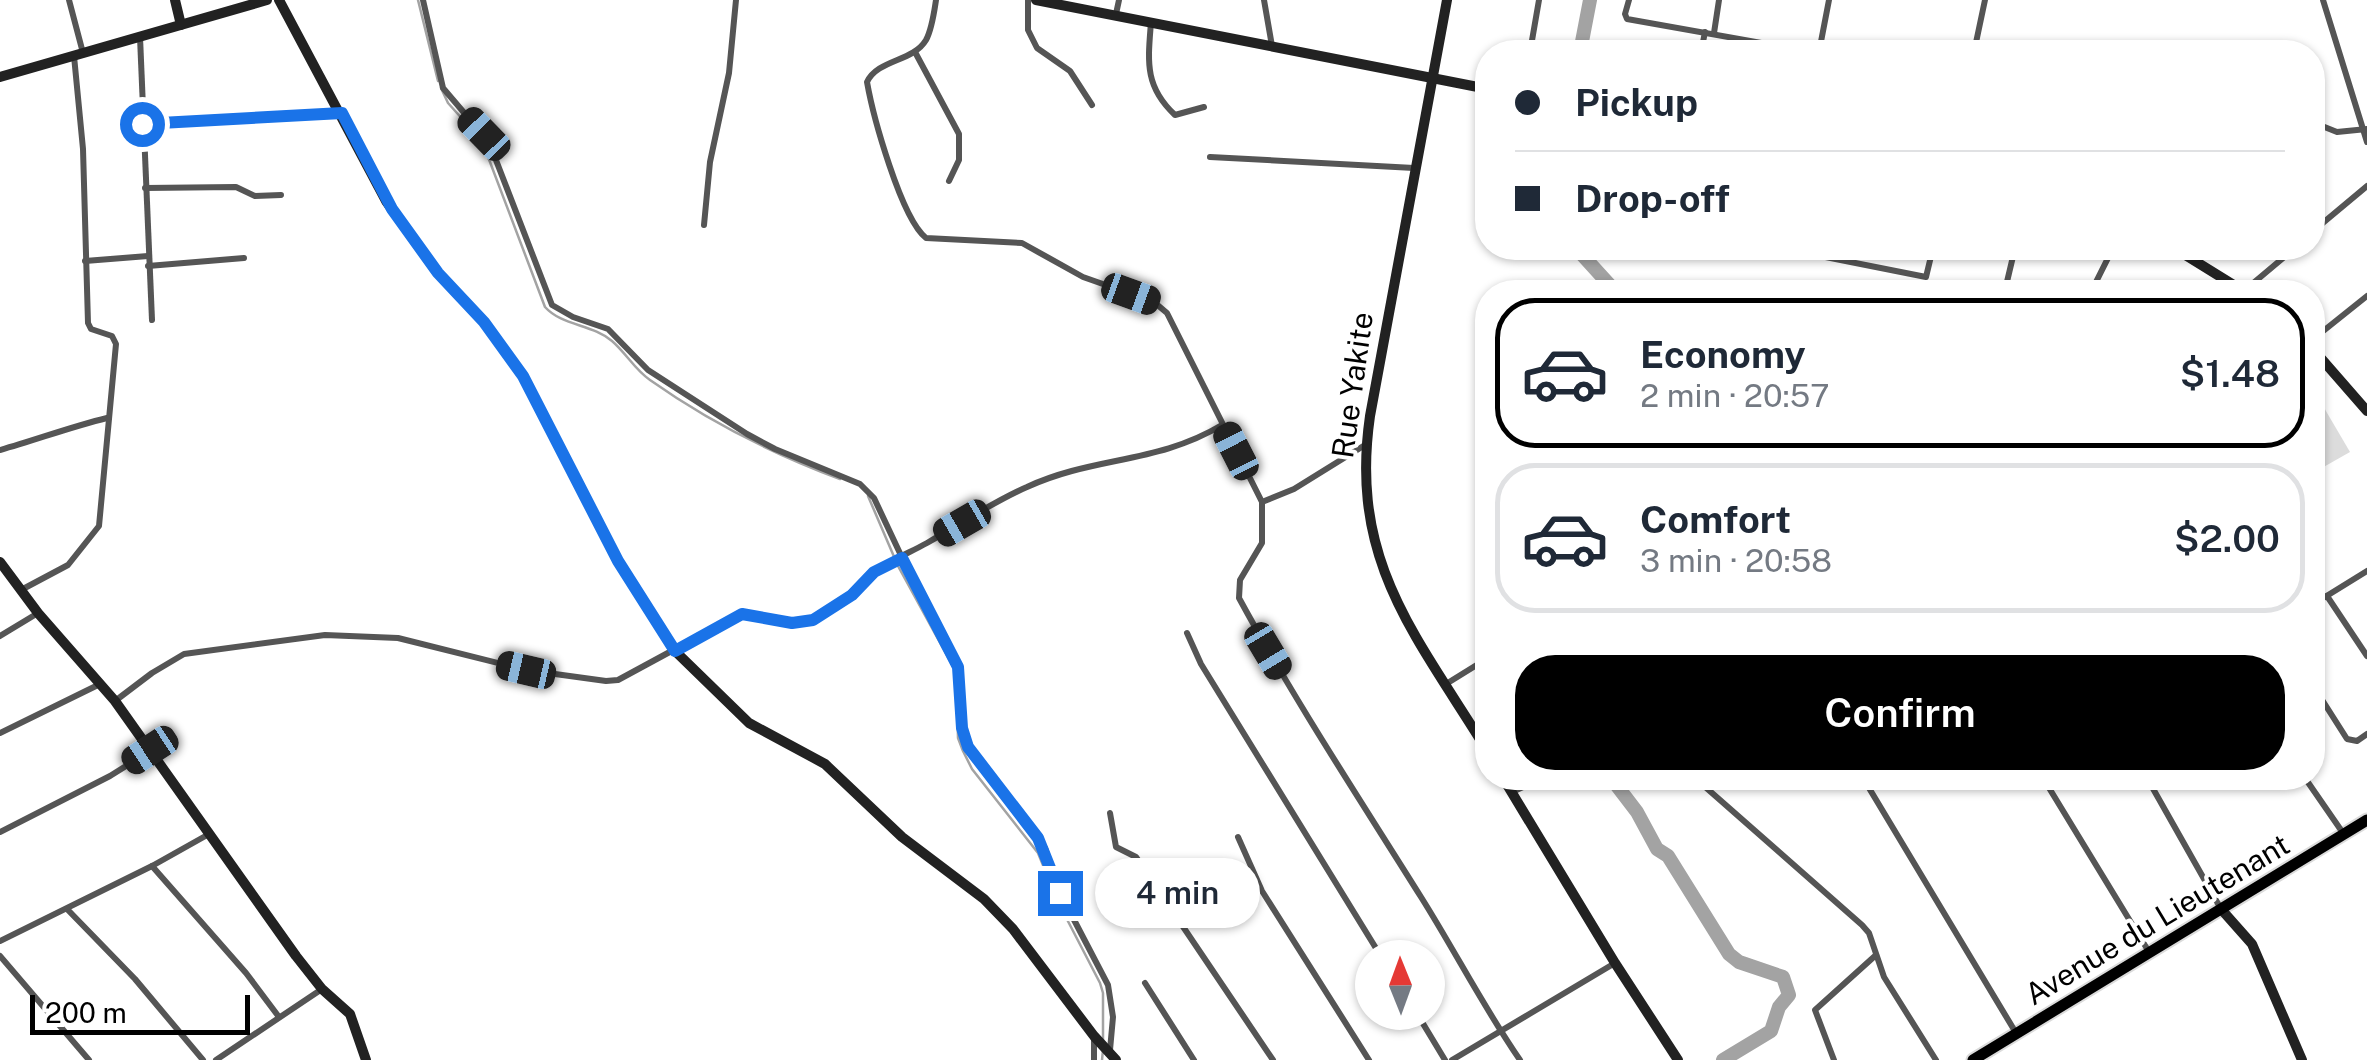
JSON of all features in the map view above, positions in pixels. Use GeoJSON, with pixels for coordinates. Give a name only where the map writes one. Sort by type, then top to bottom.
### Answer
{"type":"FeatureCollection","features":[{"type":"Feature","properties":{"kind":"main road","name":"Avenue du Lieutenant"},"geometry":{"type":"LineString","coordinates":[[1973,1060],[2367,820]]}},
{"type":"Feature","properties":{"kind":"street"},"geometry":{"type":"LineString","coordinates":[[22,590],[68,565],[99,526],[104,504],[107,418],[116,344],[112,336],[89,326],[79,54],[69,0]]}},
{"type":"Feature","properties":{"kind":"street"},"geometry":{"type":"LineString","coordinates":[[175,0],[181,25]]}},
{"type":"Feature","properties":{"kind":"street"},"geometry":{"type":"LineString","coordinates":[[0,76],[267,0]]}},
{"type":"Feature","properties":{"kind":"street"},"geometry":{"type":"LineString","coordinates":[[278,0],[392,209],[438,273],[484,322],[523,376],[618,561],[675,651],[749,723],[825,764],[902,837],[984,899],[1113,1055]]}},
{"type":"Feature","properties":{"kind":"street"},"geometry":{"type":"LineString","coordinates":[[423,0],[443,88],[487,139],[552,305],[608,329],[648,370],[747,434],[860,484],[874,498],[900,558],[958,667],[962,728],[968,747],[1044,848],[1060,893],[1108,985],[1113,1055]]}},
{"type":"Feature","properties":{"kind":"street"},"geometry":{"type":"LineString","coordinates":[[704,225],[736,0]]}},
{"type":"Feature","properties":{"kind":"street"},"geometry":{"type":"LineString","coordinates":[[936,0],[928,36],[916,52],[874,72],[868,82],[888,160],[917,231],[926,238],[939,240],[1022,243],[1083,277],[1161,306],[1173,320],[1262,502],[1262,543],[1240,580],[1238,598],[1344,780],[1469,973],[1520,1060]]}},
{"type":"Feature","properties":{"kind":"street"},"geometry":{"type":"LineString","coordinates":[[1028,0],[1028,30],[1037,48],[1070,71],[1092,105]]}},
{"type":"Feature","properties":{"kind":"street"},"geometry":{"type":"LineString","coordinates":[[1036,0],[1475,87]]}},
{"type":"Feature","properties":{"kind":"street"},"geometry":{"type":"LineString","coordinates":[[1116,14],[1119,0]]}},
{"type":"Feature","properties":{"kind":"street"},"geometry":{"type":"LineString","coordinates":[[1264,0],[1272,46]]}},
{"type":"Feature","properties":{"kind":"street","name":"Rue Yakite"},"geometry":{"type":"LineString","coordinates":[[1447,0],[1366,445],[1366,512],[1383,573],[1396,602],[1475,731]]}},
{"type":"Feature","properties":{"kind":"street"},"geometry":{"type":"LineString","coordinates":[[1532,40],[1540,0]]}},
{"type":"Feature","properties":{"kind":"street"},"geometry":{"type":"LineString","coordinates":[[1629,0],[1627,19],[1752,40]]}},
{"type":"Feature","properties":{"kind":"street"},"geometry":{"type":"LineString","coordinates":[[1707,40],[1720,0]]}},
{"type":"Feature","properties":{"kind":"street"},"geometry":{"type":"LineString","coordinates":[[1819,40],[1829,0]]}},
{"type":"Feature","properties":{"kind":"street"},"geometry":{"type":"LineString","coordinates":[[1976,40],[1984,0]]}},
{"type":"Feature","properties":{"kind":"street"},"geometry":{"type":"LineString","coordinates":[[2324,0],[2367,142]]}},
{"type":"Feature","properties":{"kind":"street"},"geometry":{"type":"LineString","coordinates":[[1151,21],[1148,74],[1160,96],[1175,115],[1204,106]]}},
{"type":"Feature","properties":{"kind":"street"},"geometry":{"type":"LineString","coordinates":[[140,37],[152,320]]}},
{"type":"Feature","properties":{"kind":"street"},"geometry":{"type":"LineString","coordinates":[[916,52],[959,134],[959,160],[950,182]]}},
{"type":"Feature","properties":{"kind":"street"},"geometry":{"type":"LineString","coordinates":[[142,124],[342,113]]}},
{"type":"Feature","properties":{"kind":"street"},"geometry":{"type":"LineString","coordinates":[[2325,127],[2337,132],[2365,130]]}},
{"type":"Feature","properties":{"kind":"street"},"geometry":{"type":"LineString","coordinates":[[1210,156],[1414,168]]}},
{"type":"Feature","properties":{"kind":"street"},"geometry":{"type":"LineString","coordinates":[[2325,221],[2367,186]]}},
{"type":"Feature","properties":{"kind":"street"},"geometry":{"type":"LineString","coordinates":[[145,188],[236,187],[255,196],[281,195]]}},
{"type":"Feature","properties":{"kind":"street"},"geometry":{"type":"LineString","coordinates":[[84,261],[244,258]]}},
{"type":"Feature","properties":{"kind":"street"},"geometry":{"type":"LineString","coordinates":[[1840,260],[1926,277],[1930,260]]}},
{"type":"Feature","properties":{"kind":"street"},"geometry":{"type":"LineString","coordinates":[[2195,260],[2226,280]]}},
{"type":"Feature","properties":{"kind":"street"},"geometry":{"type":"LineString","coordinates":[[2258,280],[2281,260]]}},
{"type":"Feature","properties":{"kind":"street"},"geometry":{"type":"LineString","coordinates":[[2325,337],[2367,296]]}},
{"type":"Feature","properties":{"kind":"street"},"geometry":{"type":"LineString","coordinates":[[2325,360],[2366,406]]}},
{"type":"Feature","properties":{"kind":"street"},"geometry":{"type":"LineString","coordinates":[[0,450],[107,418]]}},
{"type":"Feature","properties":{"kind":"street"},"geometry":{"type":"LineString","coordinates":[[115,702],[184,654],[321,636],[398,638],[526,670],[606,682],[618,680],[742,614],[792,623],[813,620],[852,595],[874,572],[1023,488],[1067,470],[1169,451],[1195,442],[1222,425]]}},
{"type":"Feature","properties":{"kind":"street"},"geometry":{"type":"LineString","coordinates":[[1262,502],[1294,489],[1366,445]]}},
{"type":"Feature","properties":{"kind":"street"},"geometry":{"type":"LineString","coordinates":[[0,562],[38,613],[115,702],[322,989],[350,1014],[366,1060]]}},
{"type":"Feature","properties":{"kind":"street"},"geometry":{"type":"LineString","coordinates":[[2365,650],[2327,596],[2367,571]]}},
{"type":"Feature","properties":{"kind":"street"},"geometry":{"type":"LineString","coordinates":[[0,636],[38,613]]}},
{"type":"Feature","properties":{"kind":"street"},"geometry":{"type":"LineString","coordinates":[[1187,633],[1201,664],[1371,940]]}},
{"type":"Feature","properties":{"kind":"street"},"geometry":{"type":"LineString","coordinates":[[1446,684],[1475,666]]}},
{"type":"Feature","properties":{"kind":"street"},"geometry":{"type":"LineString","coordinates":[[0,733],[98,685]]}},
{"type":"Feature","properties":{"kind":"street"},"geometry":{"type":"LineString","coordinates":[[2325,704],[2347,739],[2357,741],[2367,734]]}},
{"type":"Feature","properties":{"kind":"street"},"geometry":{"type":"LineString","coordinates":[[0,832],[110,776],[150,750]]}},
{"type":"Feature","properties":{"kind":"street"},"geometry":{"type":"LineString","coordinates":[[1516,790],[1512,792],[1678,1060]]}},
{"type":"Feature","properties":{"kind":"street"},"geometry":{"type":"LineString","coordinates":[[1708,790],[1869,933],[1884,977],[1936,1060]]}},
{"type":"Feature","properties":{"kind":"street"},"geometry":{"type":"LineString","coordinates":[[1870,790],[2017,1034]]}},
{"type":"Feature","properties":{"kind":"street"},"geometry":{"type":"LineString","coordinates":[[2050,790],[2149,953]]}},
{"type":"Feature","properties":{"kind":"street"},"geometry":{"type":"LineString","coordinates":[[2153,790],[2221,909],[2252,944],[2302,1060]]}},
{"type":"Feature","properties":{"kind":"street"},"geometry":{"type":"LineString","coordinates":[[2313,790],[2344,834]]}},
{"type":"Feature","properties":{"kind":"street"},"geometry":{"type":"LineString","coordinates":[[1110,813],[1116,847],[1136,857],[1273,1060]]}},
{"type":"Feature","properties":{"kind":"street"},"geometry":{"type":"LineString","coordinates":[[0,941],[210,833]]}},
{"type":"Feature","properties":{"kind":"street"},"geometry":{"type":"LineString","coordinates":[[1238,837],[1262,891],[1369,1060]]}},
{"type":"Feature","properties":{"kind":"street"},"geometry":{"type":"LineString","coordinates":[[152,866],[246,973],[279,1017]]}},
{"type":"Feature","properties":{"kind":"street"},"geometry":{"type":"LineString","coordinates":[[66,910],[135,980],[203,1060]]}},
{"type":"Feature","properties":{"kind":"street"},"geometry":{"type":"LineString","coordinates":[[1834,1060],[1815,1010],[1876,954]]}},
{"type":"Feature","properties":{"kind":"street"},"geometry":{"type":"LineString","coordinates":[[0,956],[89,1060]]}},
{"type":"Feature","properties":{"kind":"street"},"geometry":{"type":"LineString","coordinates":[[1428,1030],[1448,1060],[1614,962]]}},
{"type":"Feature","properties":{"kind":"street"},"geometry":{"type":"LineString","coordinates":[[1145,983],[1194,1060]]}},
{"type":"Feature","properties":{"kind":"street"},"geometry":{"type":"LineString","coordinates":[[216,1060],[322,989]]}},
{"type":"Feature","properties":{"kind":"street"},"geometry":{"type":"LineString","coordinates":[[1094,1060],[1096,1038]]}},
{"type":"Feature","properties":{"kind":"shaded area"},"geometry":{"type":"Polygon","coordinates":[[[2325,409],[2350,452],[2325,466],[2325,409]]]}},
{"type":"Feature","properties":{"kind":"waterway"},"geometry":{"type":"LineString","coordinates":[[418,0],[438,81]]}},
{"type":"Feature","properties":{"kind":"waterway"},"geometry":{"type":"LineString","coordinates":[[1582,40],[1590,0]]}},
{"type":"Feature","properties":{"kind":"waterway"},"geometry":{"type":"LineString","coordinates":[[441,88],[448,103],[482,141],[545,307],[560,318],[604,335],[645,376],[718,423],[840,479]]}},
{"type":"Feature","properties":{"kind":"waterway"},"geometry":{"type":"LineString","coordinates":[[1587,260],[1605,280]]}},
{"type":"Feature","properties":{"kind":"waterway"},"geometry":{"type":"LineString","coordinates":[[868,496],[898,566],[956,672]]}},
{"type":"Feature","properties":{"kind":"waterway"},"geometry":{"type":"LineString","coordinates":[[957,700],[958,738],[972,769],[1038,853],[1058,902],[1100,983],[1103,1042]]}},
{"type":"Feature","properties":{"kind":"waterway"},"geometry":{"type":"LineString","coordinates":[[1620,790],[1657,849],[1668,856],[1729,954],[1739,962],[1783,977],[1789,995],[1779,1007],[1771,1031],[1723,1060]]}},
{"type":"Feature","properties":{"kind":"waterway"},"geometry":{"type":"LineString","coordinates":[[1102,1060],[1103,1050]]}},
{"type":"Feature","properties":{"kind":"route"},"geometry":{"type":"LineString","coordinates":[[142,124],[342,113],[392,209],[438,273],[484,322],[523,376],[618,561],[675,651],[742,614],[792,623],[813,620],[852,595],[874,572],[902,558],[958,667],[962,728],[968,747],[1038,838],[1060,893]]}}]}
